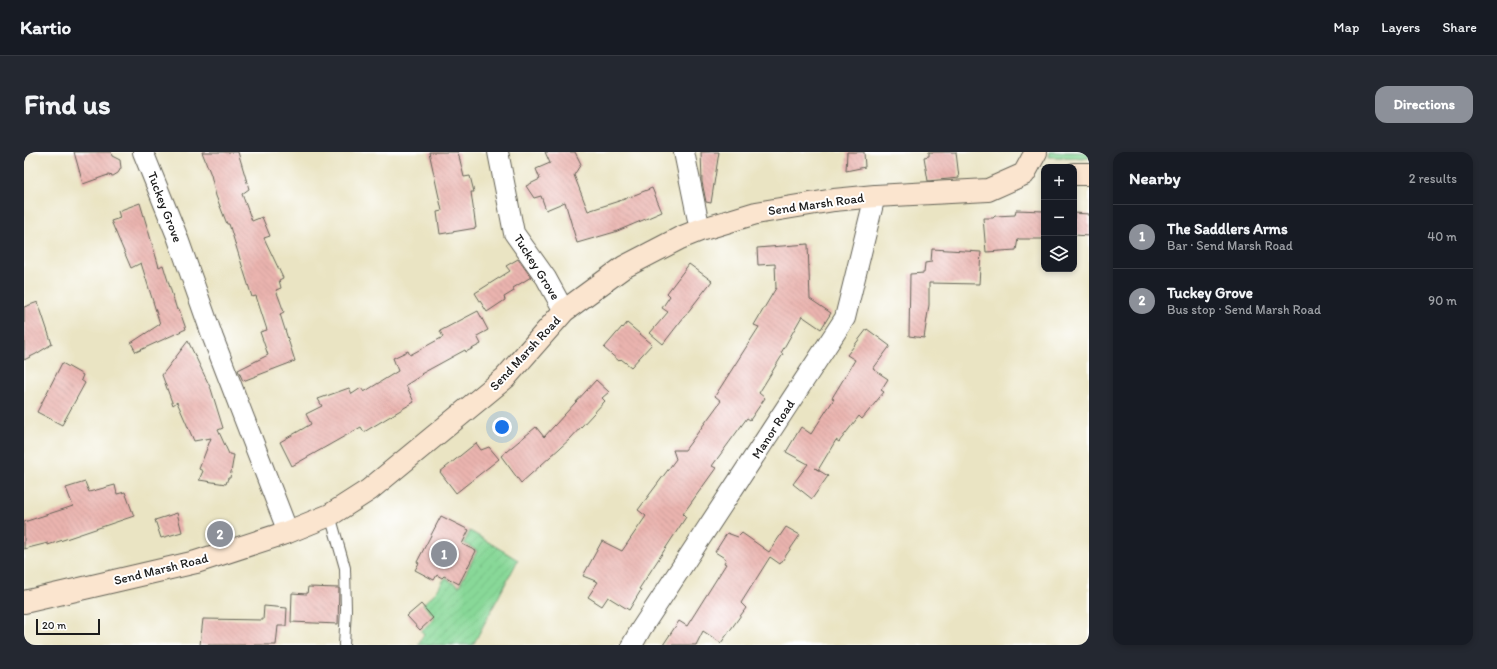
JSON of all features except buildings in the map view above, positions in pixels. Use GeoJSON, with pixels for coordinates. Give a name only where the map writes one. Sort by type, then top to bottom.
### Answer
{"type":"FeatureCollection","features":[{"type":"Feature","properties":{"kind":"main road","name":"Send Marsh Road"},"geometry":{"type":"LineString","coordinates":[[24,602],[196,562],[288,532],[330,515],[370,490],[505,378],[564,311],[624,267],[680,238],[700,230],[756,213],[834,200],[875,196],[988,190],[1034,174],[1036,152]]}},
{"type":"Feature","properties":{"kind":"main road"},"geometry":{"type":"LineString","coordinates":[[1077,174],[1089,174]]}},
{"type":"Feature","properties":{"kind":"street","name":"Tuckey Grove"},"geometry":{"type":"LineString","coordinates":[[143,152],[177,236],[213,338],[288,532]]}},
{"type":"Feature","properties":{"kind":"street","name":"Tuckey Grove"},"geometry":{"type":"LineString","coordinates":[[498,152],[514,233],[546,278],[564,311]]}},
{"type":"Feature","properties":{"kind":"street"},"geometry":{"type":"LineString","coordinates":[[684,152],[700,230]]}},
{"type":"Feature","properties":{"kind":"street","name":"Manor Road"},"geometry":{"type":"LineString","coordinates":[[632,645],[845,318],[875,196]]}},
{"type":"Feature","properties":{"kind":"lane"},"geometry":{"type":"LineString","coordinates":[[330,515],[345,568],[346,610],[344,645]]}},
{"type":"Feature","properties":{"kind":"green space"},"geometry":{"type":"Polygon","coordinates":[[[1050,152],[1089,152],[1089,158],[1049,157],[1050,152]]]}},
{"type":"Feature","properties":{"kind":"green space"},"geometry":{"type":"Polygon","coordinates":[[[470,531],[518,560],[473,645],[418,645],[424,634],[421,631],[435,618],[423,604],[436,592],[445,578],[459,586],[477,551],[464,543],[470,531]]]}},
{"type":"Feature","properties":{"kind":"place","name":"Tuckey Grove"},"geometry":{"type":"Point","coordinates":[220,534]}},
{"type":"Feature","properties":{"kind":"place","name":"The Saddlers Arms"},"geometry":{"type":"Point","coordinates":[444,554]}}]}
